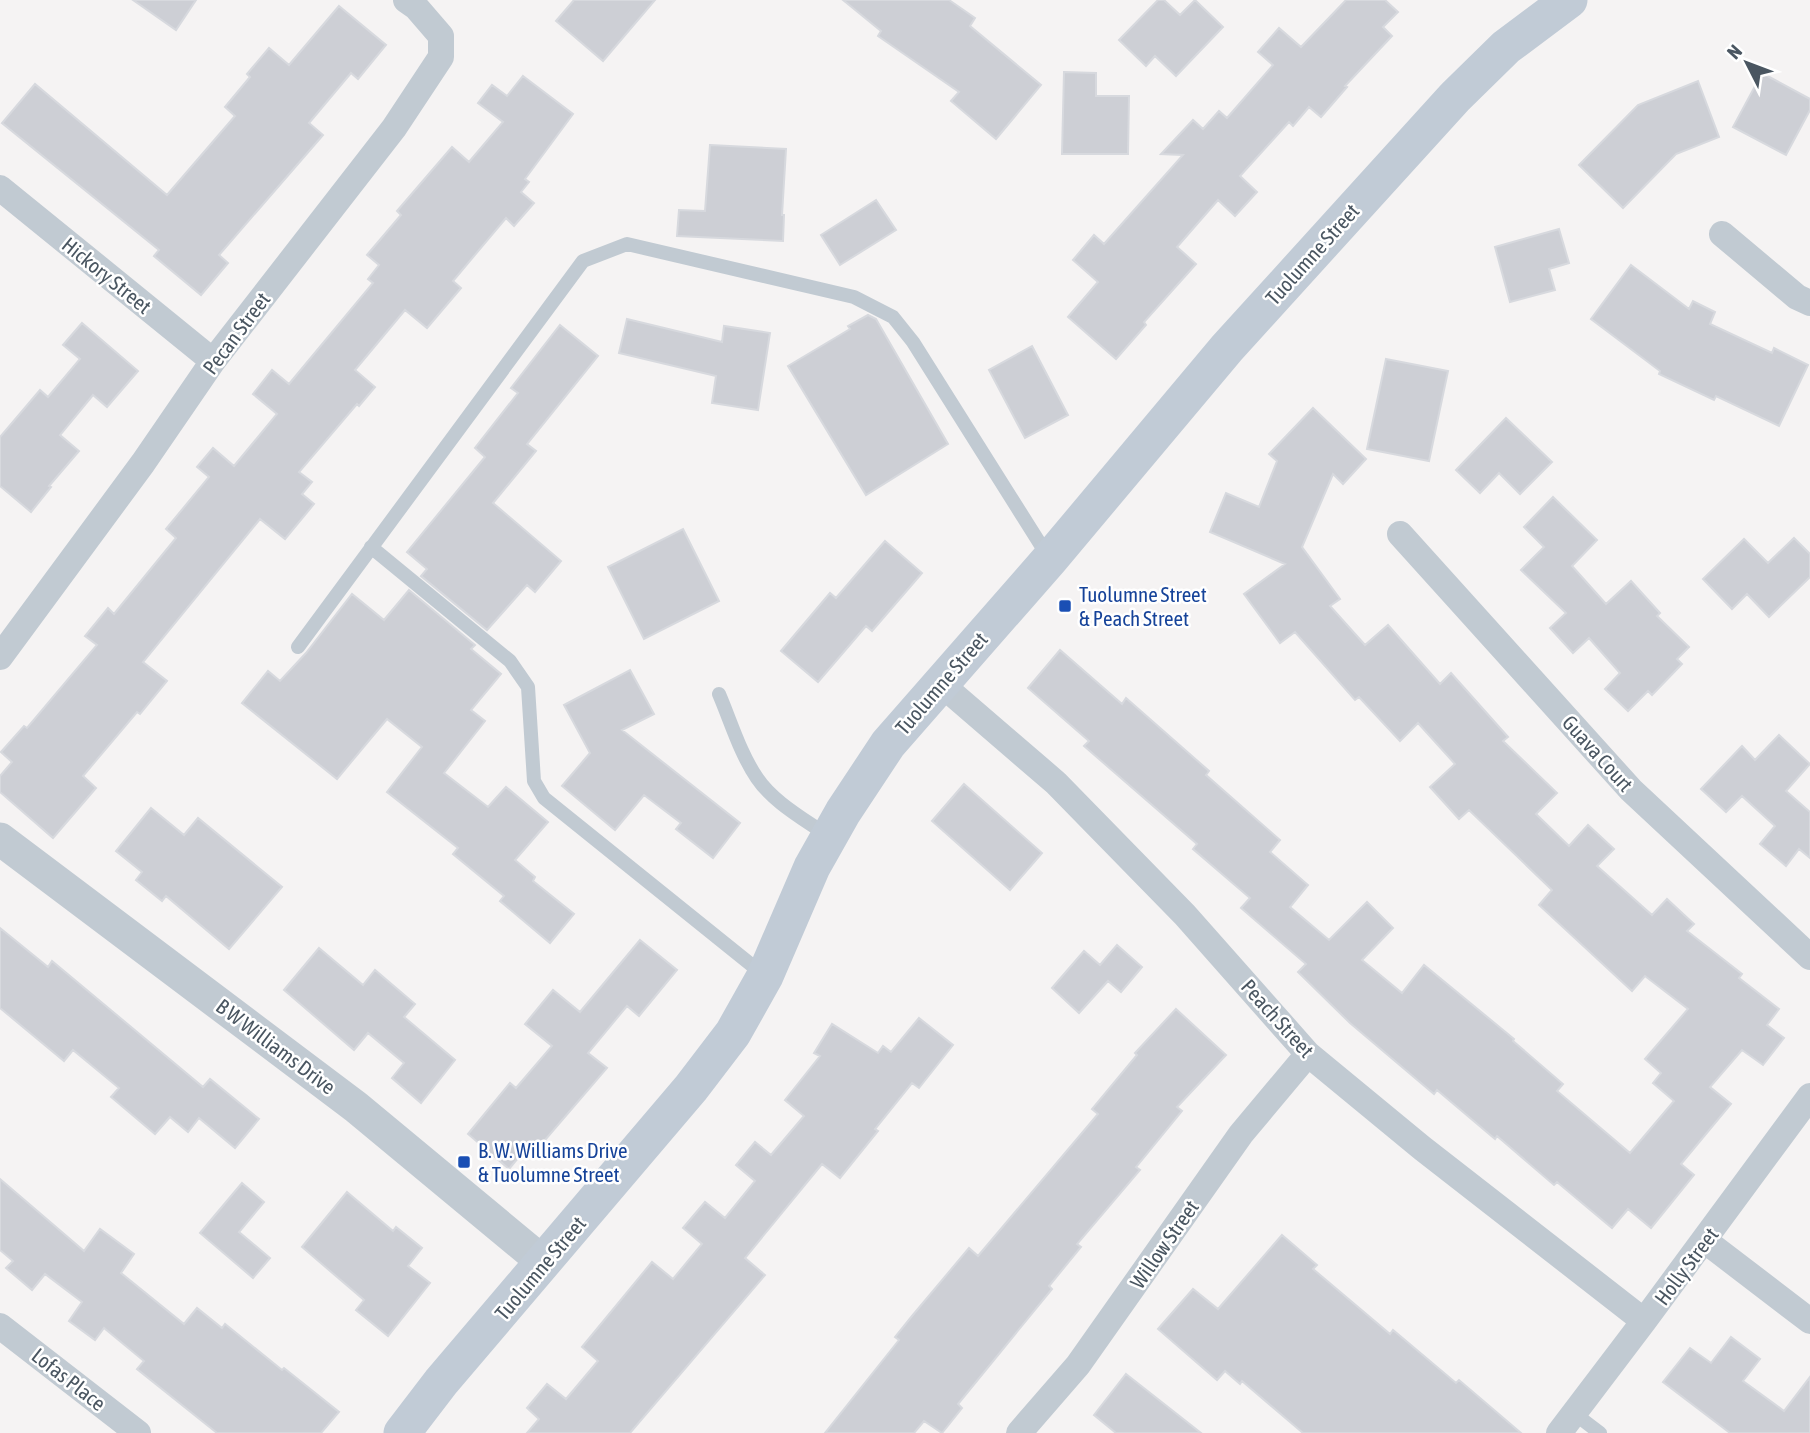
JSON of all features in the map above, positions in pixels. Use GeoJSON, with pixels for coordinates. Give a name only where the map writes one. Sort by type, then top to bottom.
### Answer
{"type":"FeatureCollection","features":[{"type":"Feature","properties":{"kind":"main road","name":"Tuolumne Street"},"geometry":{"type":"LineString","coordinates":[[401,1433],[441,1382],[691,1088],[733,1032],[765,976],[812,867],[843,812],[888,744],[1050,559],[1227,348],[1455,97],[1506,47],[1569,0]]}},
{"type":"Feature","properties":{"kind":"street","name":"Pecan Street"},"geometry":{"type":"LineString","coordinates":[[0,657],[143,463],[213,361],[394,128],[441,57],[441,36],[412,4]]}},
{"type":"Feature","properties":{"kind":"street","name":"Hickory Street"},"geometry":{"type":"LineString","coordinates":[[0,188],[213,361]]}},
{"type":"Feature","properties":{"kind":"street"},"geometry":{"type":"LineString","coordinates":[[1722,234],[1797,297],[1810,303]]}},
{"type":"Feature","properties":{"kind":"street","name":"Guava Court"},"geometry":{"type":"LineString","coordinates":[[1400,534],[1631,790],[1810,957]]}},
{"type":"Feature","properties":{"kind":"street","name":"Peach Street"},"geometry":{"type":"LineString","coordinates":[[941,684],[1056,783],[1185,915],[1308,1054],[1644,1321]]}},
{"type":"Feature","properties":{"kind":"street","name":"B W Williams Drive"},"geometry":{"type":"LineString","coordinates":[[0,839],[356,1107],[544,1263]]}},
{"type":"Feature","properties":{"kind":"street","name":"Willow Street"},"geometry":{"type":"LineString","coordinates":[[1019,1433],[1078,1365],[1241,1134],[1308,1054]]}},
{"type":"Feature","properties":{"kind":"street","name":"Holly Street"},"geometry":{"type":"LineString","coordinates":[[1567,1423],[1810,1096]]}},
{"type":"Feature","properties":{"kind":"street"},"geometry":{"type":"LineString","coordinates":[[1704,1240],[1810,1321]]}},
{"type":"Feature","properties":{"kind":"street","name":"Lofas Place"},"geometry":{"type":"LineString","coordinates":[[0,1326],[138,1433]]}},
{"type":"Feature","properties":{"kind":"lane"},"geometry":{"type":"LineString","coordinates":[[298,647],[583,261],[627,244],[854,297],[893,317],[913,342],[1050,559]]}},
{"type":"Feature","properties":{"kind":"lane"},"geometry":{"type":"LineString","coordinates":[[371,547],[510,661],[528,687],[534,781],[544,799],[765,976]]}},
{"type":"Feature","properties":{"kind":"lane"},"geometry":{"type":"LineString","coordinates":[[719,694],[746,759],[758,780],[784,805],[829,837]]}},
{"type":"Feature","properties":{"kind":"lane"},"geometry":{"type":"LineString","coordinates":[[1567,1423],[1600,1433]]}},
{"type":"Feature","properties":{"kind":"building"},"geometry":{"type":"Polygon","coordinates":[[[133,0],[196,0],[176,30],[133,0]]]}},
{"type":"Feature","properties":{"kind":"building"},"geometry":{"type":"Polygon","coordinates":[[[574,0],[655,0],[603,61],[556,21],[574,0]]]}},
{"type":"Feature","properties":{"kind":"building"},"geometry":{"type":"Polygon","coordinates":[[[843,0],[949,0],[975,18],[970,26],[1041,85],[996,139],[951,101],[959,92],[878,36],[881,31],[843,0]]]}},
{"type":"Feature","properties":{"kind":"building"},"geometry":{"type":"Polygon","coordinates":[[[1158,0],[1164,0],[1180,15],[1195,0],[1223,27],[1176,76],[1155,56],[1146,66],[1119,40],[1158,0]]]}},
{"type":"Feature","properties":{"kind":"building"},"geometry":{"type":"Polygon","coordinates":[[[1346,0],[1385,0],[1398,12],[1383,27],[1392,36],[1345,86],[1347,87],[1321,117],[1309,107],[1293,126],[1289,122],[1240,176],[1257,192],[1235,216],[1218,200],[1177,247],[1196,264],[1144,322],[1146,325],[1116,359],[1068,317],[1098,282],[1073,260],[1094,235],[1104,244],[1183,155],[1161,154],[1193,120],[1203,129],[1219,111],[1227,118],[1273,65],[1258,52],[1279,28],[1301,47],[1346,0]]]}},
{"type":"Feature","properties":{"kind":"building"},"geometry":{"type":"Polygon","coordinates":[[[339,6],[386,45],[358,79],[351,73],[309,123],[323,135],[219,255],[228,263],[201,295],[154,256],[159,250],[2,123],[35,84],[167,195],[235,116],[225,107],[250,77],[247,74],[269,48],[289,65],[339,6]]]}},
{"type":"Feature","properties":{"kind":"building"},"geometry":{"type":"Polygon","coordinates":[[[1064,72],[1096,73],[1096,96],[1129,96],[1128,154],[1062,154],[1064,72]]]}},
{"type":"Feature","properties":{"kind":"building"},"geometry":{"type":"Polygon","coordinates":[[[1762,73],[1810,99],[1810,110],[1786,155],[1733,127],[1762,73]]]}},
{"type":"Feature","properties":{"kind":"building"},"geometry":{"type":"Polygon","coordinates":[[[523,76],[573,114],[525,179],[529,182],[521,192],[534,203],[514,226],[506,218],[453,281],[461,288],[427,328],[405,310],[355,370],[375,387],[299,472],[312,482],[302,494],[314,504],[285,539],[260,519],[143,662],[167,681],[83,776],[96,788],[53,838],[0,792],[0,776],[12,762],[1,752],[24,726],[27,728],[97,645],[85,636],[108,608],[114,614],[176,538],[166,529],[209,477],[197,467],[213,448],[234,466],[277,414],[253,394],[272,370],[289,384],[373,283],[368,279],[379,265],[367,255],[401,215],[397,211],[452,147],[469,162],[503,122],[478,103],[492,85],[507,96],[523,76]]]}},
{"type":"Feature","properties":{"kind":"building"},"geometry":{"type":"Polygon","coordinates":[[[1698,81],[1719,137],[1676,154],[1623,208],[1579,165],[1638,105],[1698,81]]]}},
{"type":"Feature","properties":{"kind":"building"},"geometry":{"type":"Polygon","coordinates":[[[710,145],[786,149],[783,241],[677,236],[679,210],[705,211],[710,145]]]}},
{"type":"Feature","properties":{"kind":"building"},"geometry":{"type":"Polygon","coordinates":[[[876,200],[896,230],[840,265],[821,235],[876,200]]]}},
{"type":"Feature","properties":{"kind":"building"},"geometry":{"type":"Polygon","coordinates":[[[1559,229],[1569,263],[1549,269],[1555,290],[1510,302],[1495,247],[1559,229]]]}},
{"type":"Feature","properties":{"kind":"building"},"geometry":{"type":"Polygon","coordinates":[[[1631,265],[1689,309],[1693,301],[1715,312],[1710,324],[1772,353],[1774,348],[1808,365],[1779,426],[1716,396],[1714,400],[1659,374],[1660,371],[1591,319],[1631,265]]]}},
{"type":"Feature","properties":{"kind":"building"},"geometry":{"type":"Polygon","coordinates":[[[868,315],[876,319],[948,444],[866,495],[788,366],[850,329],[848,326],[868,315]]]}},
{"type":"Feature","properties":{"kind":"building"},"geometry":{"type":"Polygon","coordinates":[[[627,319],[722,342],[724,326],[770,333],[758,410],[712,403],[716,376],[619,353],[627,319]]]}},
{"type":"Feature","properties":{"kind":"building"},"geometry":{"type":"Polygon","coordinates":[[[82,323],[138,371],[107,407],[93,395],[60,435],[79,451],[31,512],[0,486],[0,437],[40,390],[48,397],[80,359],[63,345],[82,323]]]}},
{"type":"Feature","properties":{"kind":"building"},"geometry":{"type":"Polygon","coordinates":[[[560,325],[598,356],[527,444],[536,451],[493,503],[561,561],[535,592],[527,585],[487,630],[421,576],[427,569],[407,552],[485,457],[475,448],[518,393],[511,388],[560,325]]]}},
{"type":"Feature","properties":{"kind":"building"},"geometry":{"type":"Polygon","coordinates":[[[1032,346],[1068,415],[1025,438],[989,370],[1032,346]]]}},
{"type":"Feature","properties":{"kind":"building"},"geometry":{"type":"Polygon","coordinates":[[[1386,359],[1448,371],[1429,461],[1367,449],[1386,359]]]}},
{"type":"Feature","properties":{"kind":"building"},"geometry":{"type":"Polygon","coordinates":[[[1313,408],[1366,459],[1343,484],[1333,474],[1302,547],[1340,599],[1330,606],[1365,645],[1388,625],[1440,684],[1451,673],[1508,737],[1503,741],[1557,793],[1536,814],[1569,846],[1588,825],[1614,849],[1597,866],[1652,915],[1667,899],[1694,924],[1687,931],[1742,974],[1739,978],[1779,1009],[1767,1025],[1784,1038],[1763,1065],[1742,1050],[1710,1087],[1731,1104],[1681,1164],[1694,1175],[1651,1228],[1628,1209],[1612,1228],[1557,1182],[1554,1185],[1497,1136],[1495,1139],[1437,1090],[1434,1094],[1350,1023],[1298,972],[1306,964],[1241,908],[1250,898],[1193,849],[1197,844],[1084,746],[1089,741],[1028,688],[1060,650],[1122,704],[1126,698],[1209,771],[1206,775],[1280,840],[1270,852],[1308,885],[1290,907],[1329,940],[1367,902],[1393,928],[1362,960],[1402,993],[1424,965],[1514,1039],[1513,1041],[1563,1084],[1557,1091],[1630,1153],[1674,1101],[1653,1083],[1661,1073],[1645,1059],[1688,1009],[1645,976],[1632,991],[1539,905],[1552,890],[1469,810],[1459,819],[1430,787],[1455,764],[1418,723],[1400,741],[1359,697],[1355,700],[1295,632],[1280,643],[1244,594],[1285,564],[1210,532],[1226,493],[1259,507],[1277,461],[1269,454],[1313,408]]]}},
{"type":"Feature","properties":{"kind":"building"},"geometry":{"type":"Polygon","coordinates":[[[1506,418],[1552,462],[1520,494],[1499,473],[1480,493],[1456,470],[1506,418]]]}},
{"type":"Feature","properties":{"kind":"building"},"geometry":{"type":"Polygon","coordinates":[[[1553,497],[1597,540],[1572,566],[1606,604],[1631,581],[1660,613],[1657,616],[1689,647],[1677,659],[1682,664],[1652,695],[1648,691],[1628,711],[1605,689],[1620,673],[1589,638],[1573,653],[1550,628],[1566,613],[1521,570],[1544,547],[1524,527],[1553,497]]]}},
{"type":"Feature","properties":{"kind":"building"},"geometry":{"type":"Polygon","coordinates":[[[683,529],[719,601],[644,639],[608,567],[683,529]]]}},
{"type":"Feature","properties":{"kind":"building"},"geometry":{"type":"Polygon","coordinates":[[[1794,538],[1810,554],[1810,577],[1769,617],[1747,594],[1732,609],[1703,579],[1744,539],[1768,563],[1794,538]]]}},
{"type":"Feature","properties":{"kind":"building"},"geometry":{"type":"Polygon","coordinates":[[[885,541],[922,573],[872,631],[866,626],[818,682],[781,651],[830,593],[836,598],[885,541]]]}},
{"type":"Feature","properties":{"kind":"building"},"geometry":{"type":"Polygon","coordinates":[[[409,590],[475,645],[471,649],[501,674],[471,710],[485,721],[444,773],[488,807],[506,787],[548,822],[515,860],[535,877],[533,881],[574,914],[550,943],[500,901],[504,896],[453,854],[458,848],[387,792],[422,747],[387,719],[337,779],[242,703],[268,671],[280,681],[306,653],[352,594],[384,620],[409,590]]]}},
{"type":"Feature","properties":{"kind":"building"},"geometry":{"type":"Polygon","coordinates":[[[630,670],[654,714],[622,730],[740,823],[713,858],[676,829],[681,823],[644,795],[615,830],[562,786],[590,753],[564,705],[630,670]]]}},
{"type":"Feature","properties":{"kind":"building"},"geometry":{"type":"Polygon","coordinates":[[[1779,735],[1810,764],[1786,791],[1810,812],[1810,858],[1799,849],[1786,866],[1760,844],[1775,826],[1742,796],[1726,812],[1701,789],[1742,746],[1755,760],[1779,735]]]}},
{"type":"Feature","properties":{"kind":"building"},"geometry":{"type":"Polygon","coordinates":[[[964,784],[1042,853],[1010,890],[932,821],[964,784]]]}},
{"type":"Feature","properties":{"kind":"building"},"geometry":{"type":"Polygon","coordinates":[[[151,808],[184,835],[198,818],[282,887],[229,949],[166,896],[162,901],[136,880],[142,872],[116,851],[151,808]]]}},
{"type":"Feature","properties":{"kind":"building"},"geometry":{"type":"Polygon","coordinates":[[[0,928],[48,967],[52,961],[203,1087],[210,1079],[259,1119],[235,1148],[199,1118],[188,1132],[170,1117],[155,1134],[111,1097],[119,1088],[73,1050],[64,1061],[0,1008],[0,928]]]}},
{"type":"Feature","properties":{"kind":"building"},"geometry":{"type":"Polygon","coordinates":[[[640,940],[677,970],[639,1016],[627,1006],[588,1053],[607,1068],[539,1147],[532,1141],[509,1169],[468,1134],[510,1083],[516,1088],[552,1046],[525,1024],[553,990],[580,1012],[640,940]]]}},
{"type":"Feature","properties":{"kind":"building"},"geometry":{"type":"Polygon","coordinates":[[[1117,945],[1142,967],[1121,992],[1108,981],[1079,1013],[1052,988],[1084,951],[1100,965],[1117,945]]]}},
{"type":"Feature","properties":{"kind":"building"},"geometry":{"type":"Polygon","coordinates":[[[319,948],[363,985],[375,970],[415,1004],[404,1017],[455,1060],[421,1103],[392,1078],[404,1063],[368,1033],[354,1050],[284,990],[319,948]]]}},
{"type":"Feature","properties":{"kind":"building"},"geometry":{"type":"Polygon","coordinates":[[[1176,1009],[1226,1055],[1177,1107],[1182,1111],[1136,1167],[1140,1170],[1077,1244],[1081,1247],[1049,1286],[1052,1289],[958,1404],[962,1408],[942,1433],[924,1421],[914,1433],[825,1433],[899,1340],[895,1337],[912,1316],[969,1248],[978,1256],[1098,1114],[1092,1109],[1137,1055],[1135,1053],[1176,1009]]]}},
{"type":"Feature","properties":{"kind":"building"},"geometry":{"type":"Polygon","coordinates":[[[919,1018],[953,1045],[919,1088],[912,1083],[840,1178],[822,1164],[745,1258],[765,1275],[630,1433],[527,1433],[539,1419],[527,1408],[547,1384],[566,1399],[598,1361],[582,1347],[652,1262],[673,1279],[702,1244],[683,1228],[705,1202],[725,1218],[755,1181],[736,1165],[755,1142],[771,1155],[804,1116],[785,1100],[820,1056],[814,1053],[832,1024],[878,1053],[883,1046],[891,1052],[919,1018]]]}},
{"type":"Feature","properties":{"kind":"building"},"geometry":{"type":"Polygon","coordinates":[[[0,1179],[84,1251],[100,1229],[134,1254],[121,1273],[184,1324],[197,1308],[222,1328],[225,1324],[339,1412],[321,1433],[217,1433],[137,1369],[144,1361],[104,1328],[95,1340],[69,1321],[82,1302],[45,1274],[32,1290],[6,1268],[13,1261],[0,1250],[0,1179]]]}},
{"type":"Feature","properties":{"kind":"building"},"geometry":{"type":"Polygon","coordinates":[[[242,1183],[264,1202],[239,1232],[270,1258],[253,1278],[200,1233],[242,1183]]]}},
{"type":"Feature","properties":{"kind":"building"},"geometry":{"type":"Polygon","coordinates":[[[347,1192],[393,1231],[396,1227],[422,1248],[408,1266],[430,1283],[388,1336],[356,1310],[364,1300],[302,1247],[347,1192]]]}},
{"type":"Feature","properties":{"kind":"building"},"geometry":{"type":"Polygon","coordinates":[[[1282,1235],[1317,1265],[1313,1269],[1390,1334],[1393,1330],[1456,1383],[1459,1380],[1521,1433],[1303,1433],[1242,1381],[1240,1384],[1225,1371],[1217,1380],[1158,1329],[1193,1289],[1218,1309],[1282,1235]]]}},
{"type":"Feature","properties":{"kind":"building"},"geometry":{"type":"Polygon","coordinates":[[[1731,1337],[1760,1359],[1743,1381],[1784,1411],[1810,1377],[1810,1433],[1730,1433],[1663,1382],[1690,1348],[1711,1363],[1731,1337]]]}},
{"type":"Feature","properties":{"kind":"building"},"geometry":{"type":"Polygon","coordinates":[[[1126,1374],[1201,1433],[1116,1433],[1094,1415],[1126,1374]]]}},
{"type":"Feature","properties":{"kind":"place","name":"Tuolumne Street & Peach Street"},"geometry":{"type":"Point","coordinates":[1065,606]}},
{"type":"Feature","properties":{"kind":"place","name":"B. W. Williams Drive & Tuolumne Street"},"geometry":{"type":"Point","coordinates":[464,1162]}}]}
